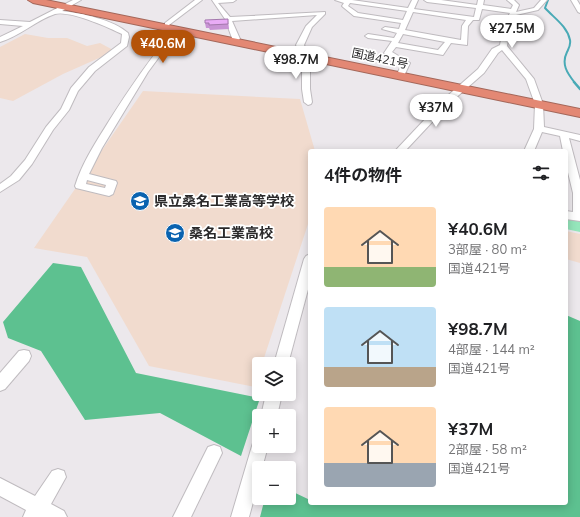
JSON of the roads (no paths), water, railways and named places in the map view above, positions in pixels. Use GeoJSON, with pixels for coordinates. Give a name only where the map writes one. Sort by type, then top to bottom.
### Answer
{"type":"FeatureCollection","features":[{"type":"Feature","properties":{"kind":"highway","name":"国道421号"},"geometry":{"type":"LineString","coordinates":[[33,0],[60,9],[171,27],[306,57],[580,112]]}},
{"type":"Feature","properties":{"kind":"street"},"geometry":{"type":"LineString","coordinates":[[0,40],[78,0]]}},
{"type":"Feature","properties":{"kind":"street"},"geometry":{"type":"LineString","coordinates":[[83,176],[97,148],[136,88],[171,27],[199,0]]}},
{"type":"Feature","properties":{"kind":"street"},"geometry":{"type":"LineString","coordinates":[[232,41],[236,39],[228,19],[214,1],[233,0]]}},
{"type":"Feature","properties":{"kind":"street"},"geometry":{"type":"LineString","coordinates":[[400,76],[406,63],[388,53],[401,32],[415,0]]}},
{"type":"Feature","properties":{"kind":"street"},"geometry":{"type":"LineString","coordinates":[[427,0],[480,3],[513,13],[536,9],[544,0]]}},
{"type":"Feature","properties":{"kind":"street"},"geometry":{"type":"LineString","coordinates":[[402,149],[461,88],[481,71],[495,51],[503,46],[507,32],[507,22],[516,5],[510,0]]}},
{"type":"Feature","properties":{"kind":"street"},"geometry":{"type":"LineString","coordinates":[[574,0],[580,11]]}},
{"type":"Feature","properties":{"kind":"street"},"geometry":{"type":"LineString","coordinates":[[348,1],[345,6],[346,8],[356,15],[405,22]]}},
{"type":"Feature","properties":{"kind":"street"},"geometry":{"type":"LineString","coordinates":[[308,102],[306,89],[306,57],[300,45],[309,26],[334,2],[348,1],[477,19],[480,3]]}},
{"type":"Feature","properties":{"kind":"street"},"geometry":{"type":"LineString","coordinates":[[0,189],[15,178],[29,162],[49,129],[65,110],[74,90],[92,69],[120,48],[125,41],[125,33],[86,16],[60,9]]}},
{"type":"Feature","properties":{"kind":"street"},"geometry":{"type":"LineString","coordinates":[[228,19],[324,13]]}},
{"type":"Feature","properties":{"kind":"street"},"geometry":{"type":"LineString","coordinates":[[384,29],[449,41],[464,42],[465,26],[471,18]]}},
{"type":"Feature","properties":{"kind":"street"},"geometry":{"type":"LineString","coordinates":[[0,22],[30,24]]}},
{"type":"Feature","properties":{"kind":"street"},"geometry":{"type":"LineString","coordinates":[[368,36],[440,53],[449,41]]}},
{"type":"Feature","properties":{"kind":"street"},"geometry":{"type":"LineString","coordinates":[[503,46],[519,68],[530,79],[539,104],[539,129],[530,149]]}},
{"type":"Feature","properties":{"kind":"street"},"geometry":{"type":"LineString","coordinates":[[539,129],[580,138]]}},
{"type":"Feature","properties":{"kind":"street"},"geometry":{"type":"LineString","coordinates":[[564,135],[567,149]]}},
{"type":"Feature","properties":{"kind":"street"},"geometry":{"type":"LineString","coordinates":[[568,151],[578,192],[580,217],[568,215]]}},
{"type":"Feature","properties":{"kind":"street"},"geometry":{"type":"LineString","coordinates":[[283,357],[308,266]]}},
{"type":"Feature","properties":{"kind":"street"},"geometry":{"type":"LineString","coordinates":[[0,384],[24,356]]}},
{"type":"Feature","properties":{"kind":"street"},"geometry":{"type":"LineString","coordinates":[[182,517],[214,453]]}},
{"type":"Feature","properties":{"kind":"street"},"geometry":{"type":"LineString","coordinates":[[240,517],[258,453]]}},
{"type":"Feature","properties":{"kind":"street"},"geometry":{"type":"LineString","coordinates":[[35,512],[58,477]]}},
{"type":"Feature","properties":{"kind":"street"},"geometry":{"type":"LineString","coordinates":[[0,487],[35,512],[58,517]]}},
{"type":"Feature","properties":{"kind":"waterway"},"geometry":{"type":"LineString","coordinates":[[548,0],[545,8],[563,26],[570,40],[570,46],[565,56],[565,64],[567,72],[575,83]]}},
{"type":"Feature","properties":{"kind":"waterway"},"geometry":{"type":"LineString","coordinates":[[574,82],[580,89]]}},
{"type":"Feature","properties":{"kind":"place","name":"県立桑名工業高等学校"},"geometry":{"type":"Point","coordinates":[140,201]}},
{"type":"Feature","properties":{"kind":"place","name":"桑名工業高校"},"geometry":{"type":"Point","coordinates":[175,233]}}]}
